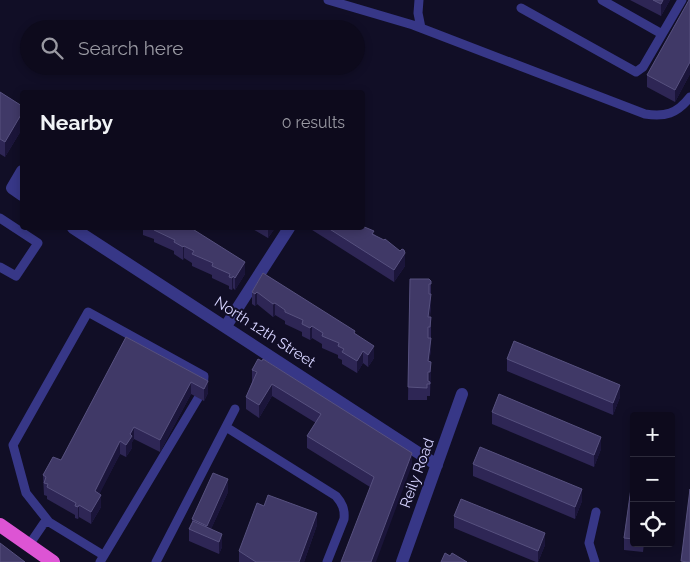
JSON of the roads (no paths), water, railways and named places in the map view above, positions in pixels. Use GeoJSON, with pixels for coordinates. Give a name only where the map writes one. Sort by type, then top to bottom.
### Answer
{"type":"FeatureCollection","features":[{"type":"Feature","properties":{"kind":"highway"},"geometry":{"type":"LineString","coordinates":[[0,525],[53,562]]}},
{"type":"Feature","properties":{"kind":"street"},"geometry":{"type":"LineString","coordinates":[[17,192],[20,179]]}},
{"type":"Feature","properties":{"kind":"street","name":"North 12th Street"},"geometry":{"type":"LineString","coordinates":[[76,230],[437,464]]}},
{"type":"Feature","properties":{"kind":"street"},"geometry":{"type":"LineString","coordinates":[[226,326],[288,230]]}},
{"type":"Feature","properties":{"kind":"street","name":"Reily Road"},"geometry":{"type":"LineString","coordinates":[[402,562],[462,394]]}},
{"type":"Feature","properties":{"kind":"lane"},"geometry":{"type":"LineString","coordinates":[[328,0],[421,28],[645,114],[660,117],[674,113],[690,97]]}},
{"type":"Feature","properties":{"kind":"lane"},"geometry":{"type":"LineString","coordinates":[[419,0],[418,13],[421,28]]}},
{"type":"Feature","properties":{"kind":"lane"},"geometry":{"type":"LineString","coordinates":[[602,0],[662,34]]}},
{"type":"Feature","properties":{"kind":"lane"},"geometry":{"type":"LineString","coordinates":[[521,8],[636,72],[643,67],[682,0]]}},
{"type":"Feature","properties":{"kind":"lane"},"geometry":{"type":"LineString","coordinates":[[0,218],[38,243],[16,276],[0,267]]}},
{"type":"Feature","properties":{"kind":"lane"},"geometry":{"type":"LineString","coordinates":[[88,312],[204,376],[203,390],[102,558],[49,522],[26,494],[14,445],[88,312]]}},
{"type":"Feature","properties":{"kind":"lane"},"geometry":{"type":"LineString","coordinates":[[156,562],[235,409]]}},
{"type":"Feature","properties":{"kind":"lane"},"geometry":{"type":"LineString","coordinates":[[226,427],[336,496],[341,502],[345,511],[344,519],[328,562]]}},
{"type":"Feature","properties":{"kind":"lane"},"geometry":{"type":"LineString","coordinates":[[595,562],[589,543],[596,512]]}},
{"type":"Feature","properties":{"kind":"lane"},"geometry":{"type":"LineString","coordinates":[[29,545],[44,524],[49,522]]}}]}
